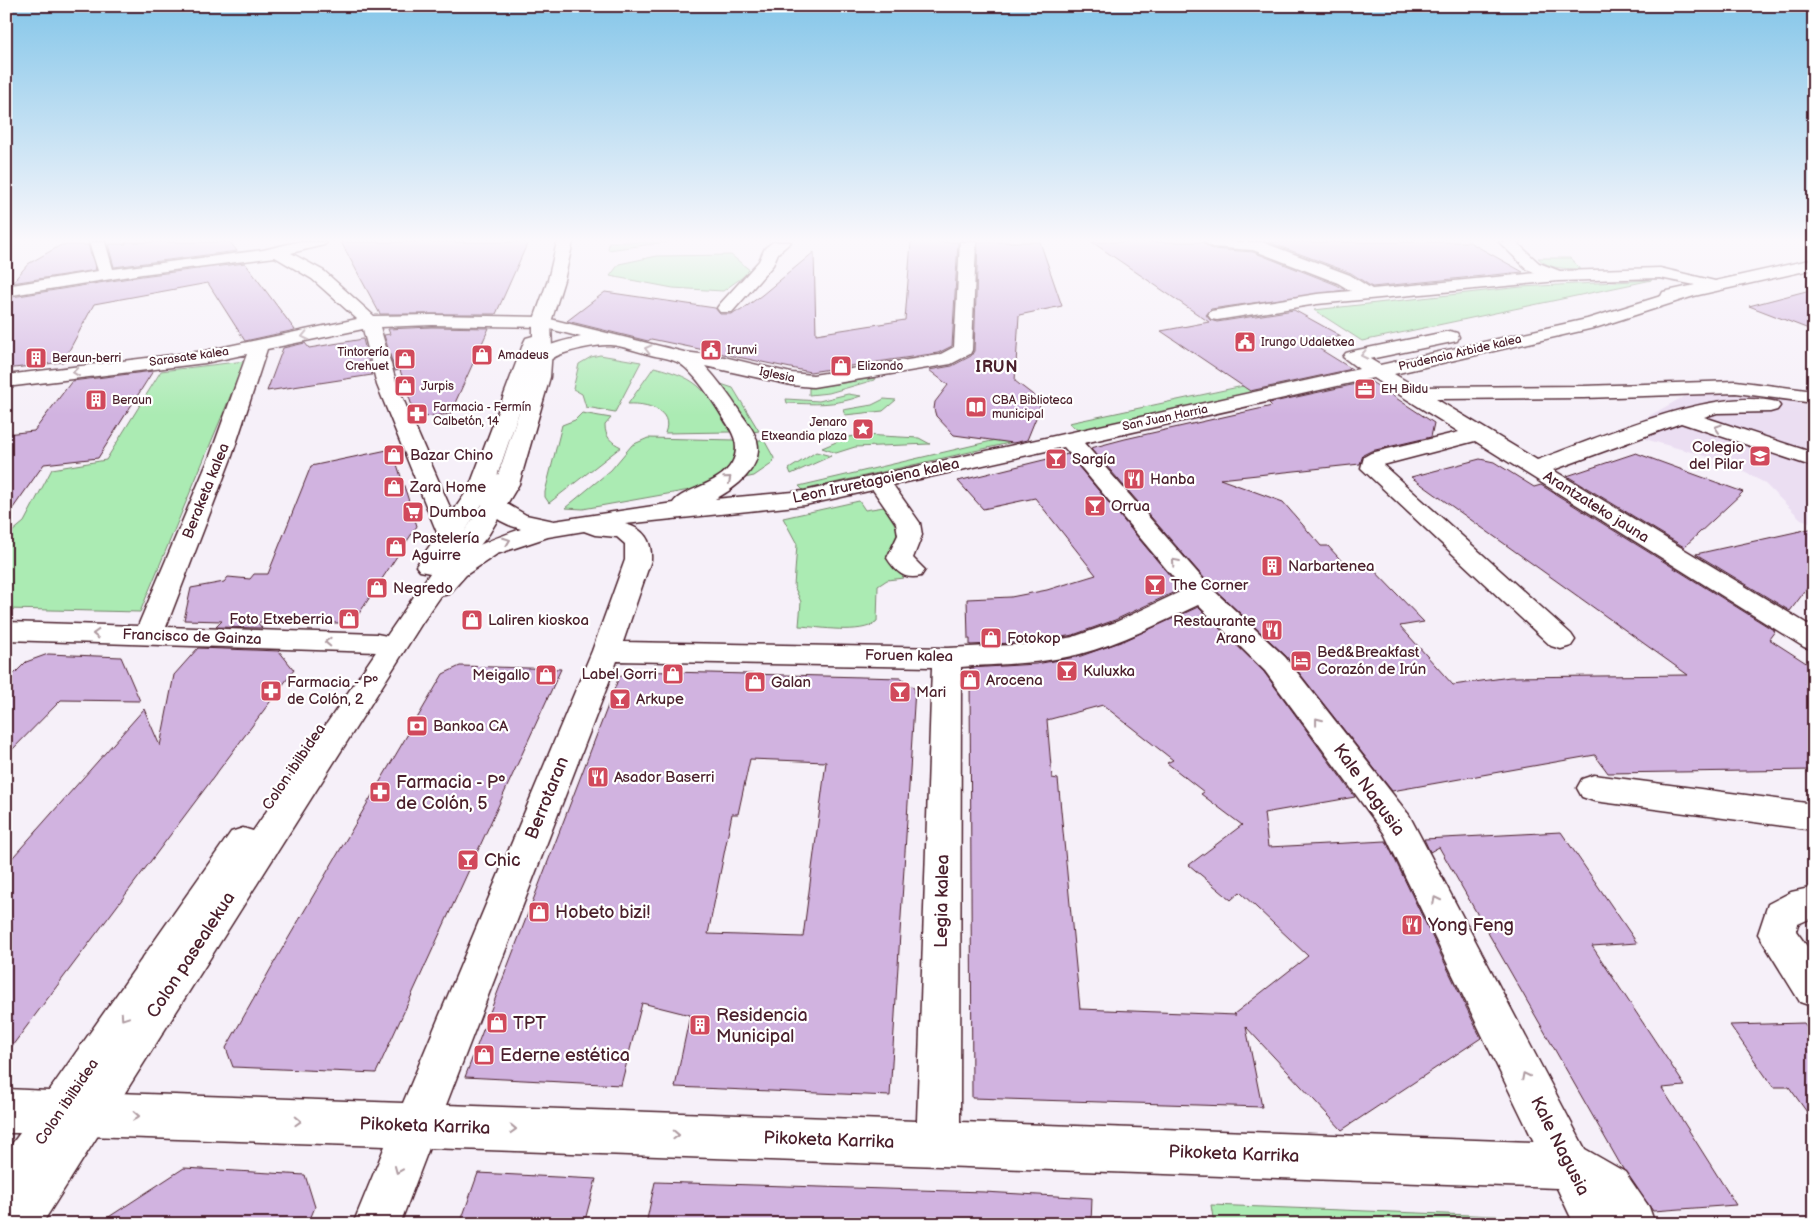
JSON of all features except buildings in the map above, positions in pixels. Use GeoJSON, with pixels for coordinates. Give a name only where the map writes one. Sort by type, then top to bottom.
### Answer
{"type":"FeatureCollection","features":[{"type":"Feature","properties":{"kind":"street"},"geometry":{"type":"LineString","coordinates":[[345,299],[370,322],[387,385],[450,535]]}},
{"type":"Feature","properties":{"kind":"street","name":"Colon ibilbidea"},"geometry":{"type":"LineString","coordinates":[[15,1224],[73,1113],[377,643],[481,488],[550,299]]}},
{"type":"Feature","properties":{"kind":"street"},"geometry":{"type":"LineString","coordinates":[[726,308],[733,299]]}},
{"type":"Feature","properties":{"kind":"street","name":"Iglesia"},"geometry":{"type":"LineString","coordinates":[[370,322],[432,320],[542,322],[684,358],[724,363],[791,379],[813,381],[944,360],[963,350],[965,299]]}},
{"type":"Feature","properties":{"kind":"street"},"geometry":{"type":"LineString","coordinates":[[1217,315],[1315,299]]}},
{"type":"Feature","properties":{"kind":"street","name":"Prudencia Arbide kalea"},"geometry":{"type":"LineString","coordinates":[[1384,365],[1353,357],[1578,311],[1648,299]]}},
{"type":"Feature","properties":{"kind":"street","name":"Prudencia Arbide kalea"},"geometry":{"type":"LineString","coordinates":[[1464,347],[1592,323],[1667,299]]}},
{"type":"Feature","properties":{"kind":"street"},"geometry":{"type":"LineString","coordinates":[[1384,365],[1436,349],[1464,347],[1556,322],[1578,311]]}},
{"type":"Feature","properties":{"kind":"street","name":"Sarasate kalea"},"geometry":{"type":"LineString","coordinates":[[6,381],[205,357],[370,322]]}},
{"type":"Feature","properties":{"kind":"street"},"geometry":{"type":"LineString","coordinates":[[426,603],[495,506],[515,463],[540,377],[543,355],[542,322]]}},
{"type":"Feature","properties":{"kind":"street","name":"Iglesia"},"geometry":{"type":"LineString","coordinates":[[523,371],[543,355],[577,344],[612,340]]}},
{"type":"Feature","properties":{"kind":"street","name":"Beraketa kalea"},"geometry":{"type":"LineString","coordinates":[[148,636],[209,486],[247,385],[259,346]]}},
{"type":"Feature","properties":{"kind":"street"},"geometry":{"type":"LineString","coordinates":[[684,358],[713,370],[798,392]]}},
{"type":"Feature","properties":{"kind":"street"},"geometry":{"type":"LineString","coordinates":[[652,512],[696,499],[714,490],[729,479],[739,468],[745,457],[747,446],[744,435],[718,391],[684,358]]}},
{"type":"Feature","properties":{"kind":"street","name":"Prudencia Arbide kalea"},"geometry":{"type":"LineString","coordinates":[[1262,397],[1384,365]]}},
{"type":"Feature","properties":{"kind":"street","name":"Arantzateko jauna"},"geometry":{"type":"LineString","coordinates":[[1384,365],[1411,393],[1814,641]]}},
{"type":"Feature","properties":{"kind":"street"},"geometry":{"type":"LineString","coordinates":[[1411,393],[1584,392],[1736,387],[1814,397]]}},
{"type":"Feature","properties":{"kind":"street","name":"San Juan Harria"},"geometry":{"type":"LineString","coordinates":[[1069,439],[1262,397]]}},
{"type":"Feature","properties":{"kind":"street"},"geometry":{"type":"LineString","coordinates":[[1534,469],[1681,416],[1716,407],[1753,405],[1796,408],[1814,412]]}},
{"type":"Feature","properties":{"kind":"street"},"geometry":{"type":"LineString","coordinates":[[1681,416],[1814,460]]}},
{"type":"Feature","properties":{"kind":"street"},"geometry":{"type":"LineString","coordinates":[[1478,434],[1379,458],[1372,462],[1372,468],[1561,640]]}},
{"type":"Feature","properties":{"kind":"street","name":"Leon Iruretagoiena kalea"},"geometry":{"type":"LineString","coordinates":[[426,603],[457,569],[488,549],[524,535],[652,512],[805,498],[1069,439]]}},
{"type":"Feature","properties":{"kind":"street","name":"Kale Nagusia"},"geometry":{"type":"LineString","coordinates":[[1069,439],[1201,593],[1275,664],[1397,825],[1572,1166],[1599,1224]]}},
{"type":"Feature","properties":{"kind":"street"},"geometry":{"type":"LineString","coordinates":[[495,506],[490,496],[490,486],[503,448],[498,440]]}},
{"type":"Feature","properties":{"kind":"street"},"geometry":{"type":"LineString","coordinates":[[878,481],[908,523],[910,535],[900,558],[905,566],[912,570]]}},
{"type":"Feature","properties":{"kind":"street","name":"Leon Iruretagoiena kalea"},"geometry":{"type":"LineString","coordinates":[[495,506],[516,520],[545,526],[562,527]]}},
{"type":"Feature","properties":{"kind":"street","name":"Berrotaran"},"geometry":{"type":"LineString","coordinates":[[376,1224],[606,651],[638,560],[638,544],[632,535],[618,529],[562,527]]}},
{"type":"Feature","properties":{"kind":"street","name":"Foruen kalea"},"geometry":{"type":"LineString","coordinates":[[606,651],[947,658],[1035,653],[1078,645],[1126,628],[1201,593]]}},
{"type":"Feature","properties":{"kind":"street","name":"Colon pasealekua"},"geometry":{"type":"LineString","coordinates":[[73,1113],[295,796],[319,775],[426,603]]}},
{"type":"Feature","properties":{"kind":"street","name":"Francisco de Gainza"},"geometry":{"type":"LineString","coordinates":[[10,634],[377,643]]}},
{"type":"Feature","properties":{"kind":"street","name":"Legia kalea"},"geometry":{"type":"LineString","coordinates":[[938,1144],[947,658]]}},
{"type":"Feature","properties":{"kind":"street"},"geometry":{"type":"LineString","coordinates":[[1594,788],[1814,817]]}},
{"type":"Feature","properties":{"kind":"street"},"geometry":{"type":"LineString","coordinates":[[1812,985],[1776,934],[1782,915],[1804,903],[1814,902]]}},
{"type":"Feature","properties":{"kind":"street","name":"Pikoketa Karrika"},"geometry":{"type":"LineString","coordinates":[[6,1111],[1572,1166]]}},
{"type":"Feature","properties":{"kind":"street","name":"Colon ibilbidea"},"geometry":{"type":"LineString","coordinates":[[6,1192],[73,1113]]}},
{"type":"Feature","properties":{"kind":"street"},"geometry":{"type":"LineString","coordinates":[[1572,1166],[1609,1188],[1632,1224]]}},
{"type":"Feature","properties":{"kind":"shaded area","name":"Colegio del Pilar"},"geometry":{"type":"Polygon","coordinates":[[[1743,392],[1814,404],[1814,524],[1801,519],[1763,482],[1723,461],[1645,439],[1655,433],[1635,424],[1690,393],[1743,392]]]}},
{"type":"Feature","properties":{"kind":"green space"},"geometry":{"type":"Polygon","coordinates":[[[1409,299],[1560,299],[1362,341],[1314,310],[1409,299]]]}},
{"type":"Feature","properties":{"kind":"green space"},"geometry":{"type":"Polygon","coordinates":[[[600,355],[641,362],[615,412],[586,407],[582,394],[573,389],[579,364],[591,357],[600,355]]]}},
{"type":"Feature","properties":{"kind":"green space"},"geometry":{"type":"Polygon","coordinates":[[[245,361],[140,612],[6,609],[6,537],[24,522],[52,469],[106,460],[161,371],[245,361]]]}},
{"type":"Feature","properties":{"kind":"green space"},"geometry":{"type":"Polygon","coordinates":[[[654,367],[683,376],[693,382],[715,406],[730,432],[665,433],[666,419],[657,409],[643,405],[628,404],[654,367]]]}},
{"type":"Feature","properties":{"kind":"green space"},"geometry":{"type":"Polygon","coordinates":[[[1314,371],[1326,378],[1079,431],[1069,423],[1314,371]]]}},
{"type":"Feature","properties":{"kind":"green space"},"geometry":{"type":"Polygon","coordinates":[[[875,378],[874,380],[829,393],[809,395],[809,388],[875,378]]]}},
{"type":"Feature","properties":{"kind":"green space"},"geometry":{"type":"Polygon","coordinates":[[[721,384],[733,388],[759,431],[753,432],[721,384]]]}},
{"type":"Feature","properties":{"kind":"green space"},"geometry":{"type":"Polygon","coordinates":[[[848,394],[861,396],[824,404],[787,403],[786,399],[819,401],[848,394]]]}},
{"type":"Feature","properties":{"kind":"green space"},"geometry":{"type":"Polygon","coordinates":[[[884,399],[896,400],[883,411],[845,415],[843,410],[872,405],[884,399]]]}},
{"type":"Feature","properties":{"kind":"green space"},"geometry":{"type":"Polygon","coordinates":[[[582,413],[611,418],[605,425],[607,436],[621,447],[549,503],[545,497],[545,492],[562,425],[575,420],[582,413]]]}},
{"type":"Feature","properties":{"kind":"green space"},"geometry":{"type":"Polygon","coordinates":[[[863,435],[919,438],[930,444],[855,447],[836,453],[822,448],[848,437],[863,435]]]}},
{"type":"Feature","properties":{"kind":"green space"},"geometry":{"type":"Polygon","coordinates":[[[1013,436],[1018,441],[803,490],[799,486],[1013,436]]]}},
{"type":"Feature","properties":{"kind":"green space"},"geometry":{"type":"Polygon","coordinates":[[[648,438],[735,440],[736,449],[727,469],[701,488],[583,509],[565,508],[611,470],[632,445],[648,438]]]}},
{"type":"Feature","properties":{"kind":"green space"},"geometry":{"type":"Polygon","coordinates":[[[755,440],[764,440],[774,458],[773,463],[754,476],[740,479],[756,457],[755,440]]]}},
{"type":"Feature","properties":{"kind":"green space"},"geometry":{"type":"Polygon","coordinates":[[[816,452],[831,456],[791,474],[789,469],[816,452]]]}},
{"type":"Feature","properties":{"kind":"green space"},"geometry":{"type":"Polygon","coordinates":[[[859,501],[865,510],[884,507],[899,531],[895,568],[904,578],[887,580],[878,586],[877,622],[870,626],[850,629],[828,629],[799,626],[801,602],[794,586],[797,544],[783,518],[859,501]]]}},
{"type":"Feature","properties":{"kind":"green space"},"geometry":{"type":"Polygon","coordinates":[[[1211,1205],[1522,1217],[1530,1224],[1214,1224],[1211,1205]]]}},
{"type":"Feature","properties":{"kind":"place","name":"Irungo Udaletxea"},"geometry":{"type":"Point","coordinates":[1245,342]}},
{"type":"Feature","properties":{"kind":"place","name":"Irunvi"},"geometry":{"type":"Point","coordinates":[711,350]}},
{"type":"Feature","properties":{"kind":"place","name":"Amadeus"},"geometry":{"type":"Point","coordinates":[482,355]}},
{"type":"Feature","properties":{"kind":"place","name":"Beraun-berri"},"geometry":{"type":"Point","coordinates":[36,358]}},
{"type":"Feature","properties":{"kind":"place","name":"Tintorería Crehuet"},"geometry":{"type":"Point","coordinates":[405,359]}},
{"type":"Feature","properties":{"kind":"place","name":"Elizondo"},"geometry":{"type":"Point","coordinates":[841,366]}},
{"type":"Feature","properties":{"kind":"place","name":"Jurpis"},"geometry":{"type":"Point","coordinates":[405,386]}},
{"type":"Feature","properties":{"kind":"place","name":"EH Bildu"},"geometry":{"type":"Point","coordinates":[1365,389]}},
{"type":"Feature","properties":{"kind":"place","name":"Beraun"},"geometry":{"type":"Point","coordinates":[96,400]}},
{"type":"Feature","properties":{"kind":"place","name":"CBA Biblioteca municipal"},"geometry":{"type":"Point","coordinates":[976,407]}},
{"type":"Feature","properties":{"kind":"place","name":"Farmacia - Fermín Calbetón, 14"},"geometry":{"type":"Point","coordinates":[417,414]}},
{"type":"Feature","properties":{"kind":"place","name":"Jenaro Etxeandia plaza"},"geometry":{"type":"Point","coordinates":[863,429]}},
{"type":"Feature","properties":{"kind":"place","name":"Bazar Chino"},"geometry":{"type":"Point","coordinates":[394,455]}},
{"type":"Feature","properties":{"kind":"place","name":"Colegio del Pilar"},"geometry":{"type":"Point","coordinates":[1760,456]}},
{"type":"Feature","properties":{"kind":"place","name":"Sargía"},"geometry":{"type":"Point","coordinates":[1056,459]}},
{"type":"Feature","properties":{"kind":"place","name":"Hanba"},"geometry":{"type":"Point","coordinates":[1134,479]}},
{"type":"Feature","properties":{"kind":"place","name":"Zara Home"},"geometry":{"type":"Point","coordinates":[394,487]}},
{"type":"Feature","properties":{"kind":"place","name":"Orrua"},"geometry":{"type":"Point","coordinates":[1095,506]}},
{"type":"Feature","properties":{"kind":"place","name":"Dumboa"},"geometry":{"type":"Point","coordinates":[413,512]}},
{"type":"Feature","properties":{"kind":"place","name":"Pastelería Aguirre"},"geometry":{"type":"Point","coordinates":[396,547]}},
{"type":"Feature","properties":{"kind":"place","name":"Narbartenea"},"geometry":{"type":"Point","coordinates":[1272,566]}},
{"type":"Feature","properties":{"kind":"place","name":"The Corner"},"geometry":{"type":"Point","coordinates":[1155,585]}},
{"type":"Feature","properties":{"kind":"place","name":"Negredo"},"geometry":{"type":"Point","coordinates":[377,588]}},
{"type":"Feature","properties":{"kind":"place","name":"Foto Etxeberria"},"geometry":{"type":"Point","coordinates":[349,619]}},
{"type":"Feature","properties":{"kind":"place","name":"Laliren kioskoa"},"geometry":{"type":"Point","coordinates":[472,620]}},
{"type":"Feature","properties":{"kind":"place","name":"Restaurante Arano"},"geometry":{"type":"Point","coordinates":[1272,630]}},
{"type":"Feature","properties":{"kind":"place","name":"Fotokop"},"geometry":{"type":"Point","coordinates":[991,638]}},
{"type":"Feature","properties":{"kind":"place","name":"Bed&Breakfast Corazón de Irún"},"geometry":{"type":"Point","coordinates":[1301,661]}},
{"type":"Feature","properties":{"kind":"place","name":"Kuluxka"},"geometry":{"type":"Point","coordinates":[1067,671]}},
{"type":"Feature","properties":{"kind":"place","name":"Label Gorri"},"geometry":{"type":"Point","coordinates":[673,674]}},
{"type":"Feature","properties":{"kind":"place","name":"Meigallo"},"geometry":{"type":"Point","coordinates":[546,675]}},
{"type":"Feature","properties":{"kind":"place","name":"Arocena"},"geometry":{"type":"Point","coordinates":[970,680]}},
{"type":"Feature","properties":{"kind":"place","name":"Galan"},"geometry":{"type":"Point","coordinates":[755,682]}},
{"type":"Feature","properties":{"kind":"place","name":"Farmacia - Pº de Colón, 2"},"geometry":{"type":"Point","coordinates":[271,691]}},
{"type":"Feature","properties":{"kind":"place","name":"Mari"},"geometry":{"type":"Point","coordinates":[900,692]}},
{"type":"Feature","properties":{"kind":"place","name":"Arkupe"},"geometry":{"type":"Point","coordinates":[620,699]}},
{"type":"Feature","properties":{"kind":"place","name":"Bankoa CA"},"geometry":{"type":"Point","coordinates":[417,726]}},
{"type":"Feature","properties":{"kind":"place","name":"Asador Baserri"},"geometry":{"type":"Point","coordinates":[598,777]}},
{"type":"Feature","properties":{"kind":"place","name":"Farmacia - Pº de Colón, 5"},"geometry":{"type":"Point","coordinates":[380,792]}},
{"type":"Feature","properties":{"kind":"place","name":"Chic"},"geometry":{"type":"Point","coordinates":[468,860]}},
{"type":"Feature","properties":{"kind":"place","name":"Hobeto bizi!"},"geometry":{"type":"Point","coordinates":[539,912]}},
{"type":"Feature","properties":{"kind":"place","name":"Yong Feng"},"geometry":{"type":"Point","coordinates":[1412,925]}},
{"type":"Feature","properties":{"kind":"place","name":"TPT"},"geometry":{"type":"Point","coordinates":[497,1023]}},
{"type":"Feature","properties":{"kind":"place","name":"Residencia Municipal"},"geometry":{"type":"Point","coordinates":[700,1025]}},
{"type":"Feature","properties":{"kind":"place","name":"Ederne estética"},"geometry":{"type":"Point","coordinates":[484,1055]}},
{"type":"Feature","properties":{"kind":"district","name":"IRUN"},"geometry":{"type":"Point","coordinates":[997,367]}}]}
